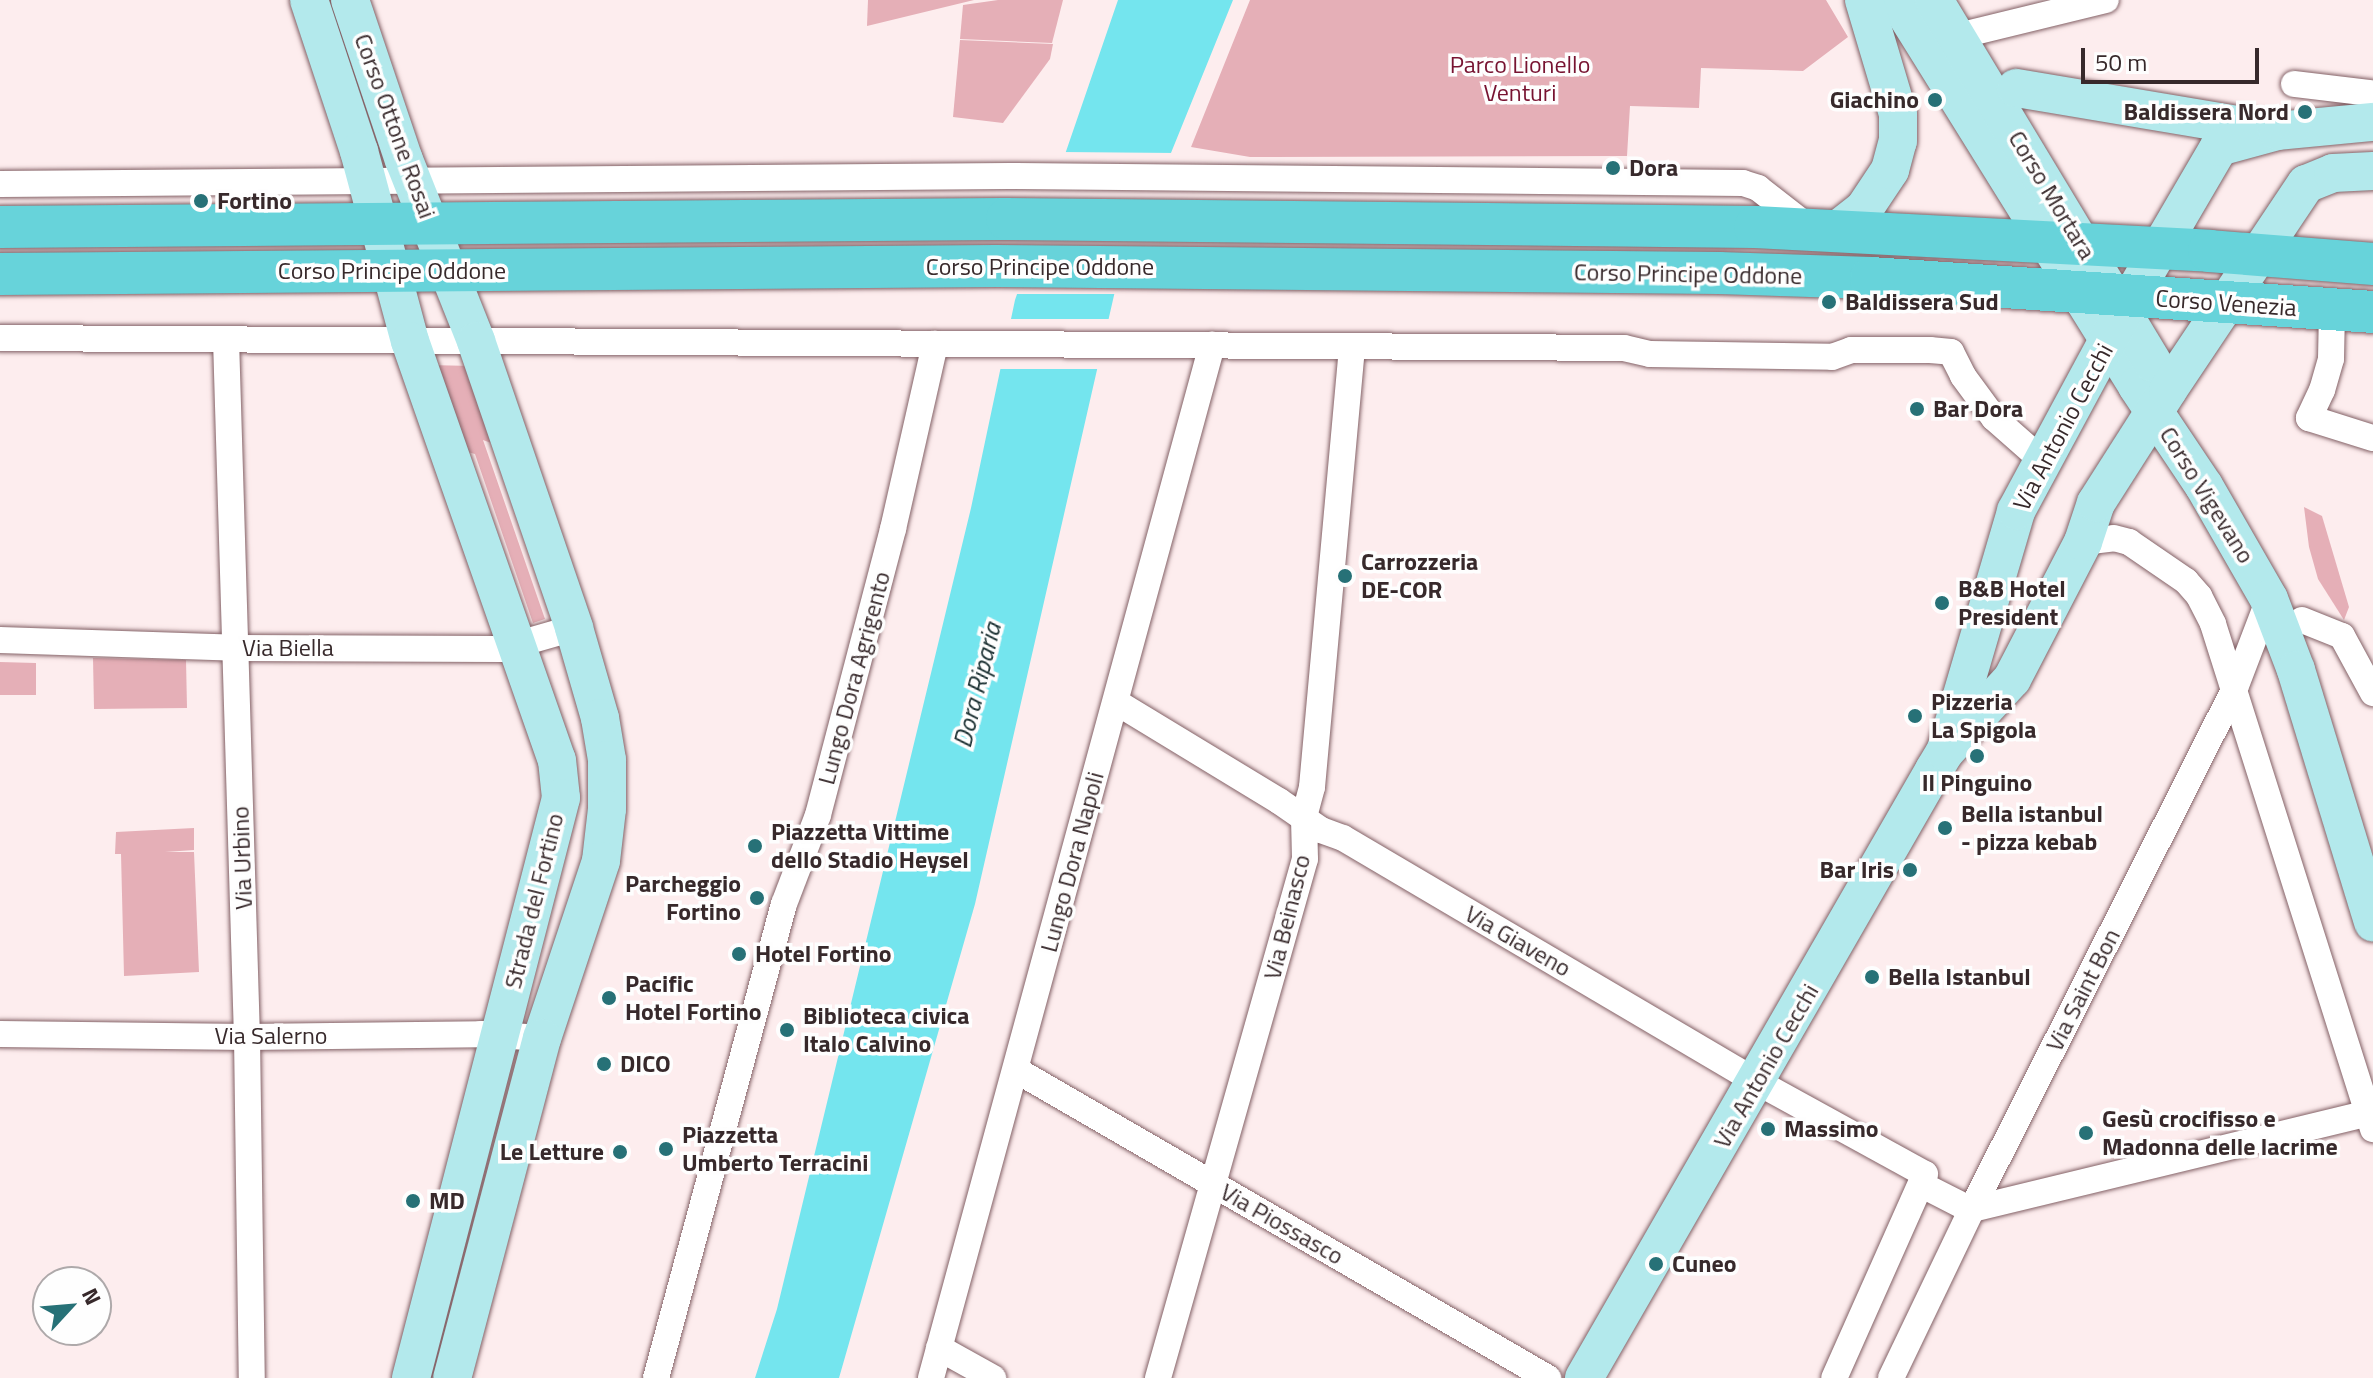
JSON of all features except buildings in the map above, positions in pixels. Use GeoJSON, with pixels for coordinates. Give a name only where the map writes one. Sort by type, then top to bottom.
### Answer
{"type":"FeatureCollection","features":[{"type":"Feature","properties":{"kind":"main road","name":"Corso Principe Oddone"},"geometry":{"type":"LineString","coordinates":[[0,227],[1007,219],[1191,221],[1824,230],[2258,256]]}},
{"type":"Feature","properties":{"kind":"main road","name":"Corso Venezia"},"geometry":{"type":"LineString","coordinates":[[2258,256],[2373,264]]}},
{"type":"Feature","properties":{"kind":"main road","name":"Corso Principe Oddone"},"geometry":{"type":"LineString","coordinates":[[0,274],[996,266],[1719,273],[1871,278],[2111,308]]}},
{"type":"Feature","properties":{"kind":"main road","name":"Corso Venezia"},"geometry":{"type":"LineString","coordinates":[[2111,308],[2226,303],[2373,312]]}},
{"type":"Feature","properties":{"kind":"street","name":"Corso Ottone Rosai"},"geometry":{"type":"LineString","coordinates":[[309,0],[368,183],[410,341]]}},
{"type":"Feature","properties":{"kind":"street","name":"Corso Ottone Rosai"},"geometry":{"type":"LineString","coordinates":[[350,0],[413,182],[476,341]]}},
{"type":"Feature","properties":{"kind":"street"},"geometry":{"type":"LineString","coordinates":[[1824,230],[1864,209],[1890,170],[1898,141],[1898,114],[1864,0]]}},
{"type":"Feature","properties":{"kind":"street","name":"Corso Mortara"},"geometry":{"type":"LineString","coordinates":[[1897,0],[2064,243]]}},
{"type":"Feature","properties":{"kind":"street","name":"Corso Mortara"},"geometry":{"type":"LineString","coordinates":[[1934,0],[2064,243]]}},
{"type":"Feature","properties":{"kind":"street"},"geometry":{"type":"LineString","coordinates":[[1942,0],[1962,35],[2016,88],[2068,124]]}},
{"type":"Feature","properties":{"kind":"street"},"geometry":{"type":"LineString","coordinates":[[1962,35],[2106,0]]}},
{"type":"Feature","properties":{"kind":"street"},"geometry":{"type":"LineString","coordinates":[[2294,84],[2371,108]]}},
{"type":"Feature","properties":{"kind":"street"},"geometry":{"type":"LineString","coordinates":[[2016,88],[2277,131],[2371,108]]}},
{"type":"Feature","properties":{"kind":"street","name":"Via Antonio Cecchi"},"geometry":{"type":"LineString","coordinates":[[1945,752],[2016,511],[2043,461],[2111,308],[2160,248],[2219,147],[2277,131]]}},
{"type":"Feature","properties":{"kind":"street","name":"Via Antonio Cecchi"},"geometry":{"type":"LineString","coordinates":[[1584,1378],[1945,752],[2012,679],[2083,542],[2096,503],[2226,303],[2306,184],[2333,173],[2373,171]]}},
{"type":"Feature","properties":{"kind":"street","name":"Corso Principe Oddone"},"geometry":{"type":"LineString","coordinates":[[0,184],[1016,176],[1743,183],[1758,188],[1824,230]]}},
{"type":"Feature","properties":{"kind":"street"},"geometry":{"type":"LineString","coordinates":[[2064,243],[2111,308],[2162,401]]}},
{"type":"Feature","properties":{"kind":"street"},"geometry":{"type":"LineString","coordinates":[[2332,311],[2331,359],[2309,418],[2373,438]]}},
{"type":"Feature","properties":{"kind":"street"},"geometry":{"type":"LineString","coordinates":[[0,338],[1624,348],[1650,354],[1832,357],[1851,350],[1951,352],[1963,376],[1994,418],[2043,461]]}},
{"type":"Feature","properties":{"kind":"street","name":"Via Urbino"},"geometry":{"type":"LineString","coordinates":[[226,339],[247,1037],[252,1378]]}},
{"type":"Feature","properties":{"kind":"street","name":"Strada del Fortino"},"geometry":{"type":"LineString","coordinates":[[410,341],[557,760],[561,798],[411,1378]]}},
{"type":"Feature","properties":{"kind":"street","name":"Strada del Fortino"},"geometry":{"type":"LineString","coordinates":[[452,1378],[542,1038],[601,861],[607,809],[607,760],[600,718],[574,628],[476,341]]}},
{"type":"Feature","properties":{"kind":"street","name":"Lungo Dora Agrigento"},"geometry":{"type":"LineString","coordinates":[[656,1378],[784,904],[818,815],[893,529],[935,344]]}},
{"type":"Feature","properties":{"kind":"street","name":"Lungo Dora Napoli"},"geometry":{"type":"LineString","coordinates":[[931,1378],[1212,345]]}},
{"type":"Feature","properties":{"kind":"street","name":"Via Beinasco"},"geometry":{"type":"LineString","coordinates":[[1158,1378],[1305,859],[1304,817],[1312,787],[1352,347]]}},
{"type":"Feature","properties":{"kind":"street","name":"Corso Vigevano"},"geometry":{"type":"LineString","coordinates":[[2162,401],[2204,486],[2269,599],[2327,768],[2373,922]]}},
{"type":"Feature","properties":{"kind":"street","name":"Corso Vigevano"},"geometry":{"type":"LineString","coordinates":[[2162,401],[2302,620],[2327,768]]}},
{"type":"Feature","properties":{"kind":"street"},"geometry":{"type":"LineString","coordinates":[[1967,1207],[2370,1121],[2213,624],[2199,596],[2186,581],[2129,542],[2099,538],[2083,542]]}},
{"type":"Feature","properties":{"kind":"street","name":"Via Saint Bon"},"geometry":{"type":"LineString","coordinates":[[1891,1378],[1967,1207],[2235,688],[2269,599]]}},
{"type":"Feature","properties":{"kind":"street"},"geometry":{"type":"LineString","coordinates":[[2302,620],[2342,636],[2373,693]]}},
{"type":"Feature","properties":{"kind":"street","name":"Via Biella"},"geometry":{"type":"LineString","coordinates":[[0,640],[236,648],[515,646],[574,628]]}},
{"type":"Feature","properties":{"kind":"street","name":"Via Giaveno"},"geometry":{"type":"LineString","coordinates":[[1116,702],[1304,817],[1928,1181],[1967,1207]]}},
{"type":"Feature","properties":{"kind":"street","name":"Via Salerno"},"geometry":{"type":"LineString","coordinates":[[0,1034],[247,1037],[500,1035],[542,1038]]}},
{"type":"Feature","properties":{"kind":"street","name":"Via Piossasco"},"geometry":{"type":"LineString","coordinates":[[1016,1070],[1548,1378]]}},
{"type":"Feature","properties":{"kind":"street"},"geometry":{"type":"LineString","coordinates":[[1834,1378],[1928,1181]]}},
{"type":"Feature","properties":{"kind":"street"},"geometry":{"type":"LineString","coordinates":[[1606,1378],[1677,1257],[1681,1211]]}},
{"type":"Feature","properties":{"kind":"street"},"geometry":{"type":"LineString","coordinates":[[939,1348],[993,1378]]}},
{"type":"Feature","properties":{"kind":"green space"},"geometry":{"type":"Polygon","coordinates":[[[868,0],[974,0],[867,26],[868,0]]]}},
{"type":"Feature","properties":{"kind":"green space"},"geometry":{"type":"Polygon","coordinates":[[[998,0],[1063,0],[1052,43],[960,39],[963,5],[998,0]]]}},
{"type":"Feature","properties":{"kind":"green space","name":"Parco Lionello Venturi"},"geometry":{"type":"Polygon","coordinates":[[[1250,0],[1826,0],[1848,37],[1803,71],[1701,68],[1699,108],[1630,106],[1627,156],[1250,157],[1191,147],[1250,0]]]}},
{"type":"Feature","properties":{"kind":"green space"},"geometry":{"type":"Polygon","coordinates":[[[960,40],[1053,44],[1050,59],[1003,123],[953,117],[960,40]]]}},
{"type":"Feature","properties":{"kind":"green space"},"geometry":{"type":"Polygon","coordinates":[[[427,365],[474,366],[502,447],[483,440],[545,619],[533,623],[475,454],[456,449],[427,365]]]}},
{"type":"Feature","properties":{"kind":"green space"},"geometry":{"type":"Polygon","coordinates":[[[2304,507],[2322,516],[2349,607],[2344,620],[2318,579],[2309,547],[2304,507]]]}},
{"type":"Feature","properties":{"kind":"green space"},"geometry":{"type":"Polygon","coordinates":[[[93,658],[186,660],[187,708],[94,709],[93,658]]]}},
{"type":"Feature","properties":{"kind":"green space"},"geometry":{"type":"Polygon","coordinates":[[[0,662],[36,663],[36,695],[0,695],[0,662]]]}},
{"type":"Feature","properties":{"kind":"green space"},"geometry":{"type":"Polygon","coordinates":[[[194,828],[194,850],[165,852],[194,852],[199,972],[124,976],[121,854],[115,854],[116,832],[194,828]]]}},
{"type":"Feature","properties":{"kind":"water","name":"Dora Riparia"},"geometry":{"type":"Polygon","coordinates":[[[1118,0],[1233,0],[1115,291],[975,904],[839,1378],[755,1378],[777,1309],[971,508],[1015,300],[1118,0]]]}},
{"type":"Feature","properties":{"kind":"pier"},"geometry":{"type":"Polygon","coordinates":[[[1062,152],[1176,153],[1118,294],[1013,294],[1062,152]]]}},
{"type":"Feature","properties":{"kind":"pier"},"geometry":{"type":"Polygon","coordinates":[[[1007,319],[1113,319],[1101,369],[997,369],[1007,319]]]}},
{"type":"Feature","properties":{"kind":"place","name":"Giachino"},"geometry":{"type":"Point","coordinates":[1935,100]}},
{"type":"Feature","properties":{"kind":"place","name":"Baldissera Nord"},"geometry":{"type":"Point","coordinates":[2305,112]}},
{"type":"Feature","properties":{"kind":"place","name":"Dora"},"geometry":{"type":"Point","coordinates":[1613,168]}},
{"type":"Feature","properties":{"kind":"place","name":"Fortino"},"geometry":{"type":"Point","coordinates":[201,201]}},
{"type":"Feature","properties":{"kind":"place","name":"Baldissera Sud"},"geometry":{"type":"Point","coordinates":[1829,302]}},
{"type":"Feature","properties":{"kind":"place","name":"Bar Dora"},"geometry":{"type":"Point","coordinates":[1917,409]}},
{"type":"Feature","properties":{"kind":"place","name":"Carrozzeria DE-COR"},"geometry":{"type":"Point","coordinates":[1345,576]}},
{"type":"Feature","properties":{"kind":"place","name":"B&B Hotel President"},"geometry":{"type":"Point","coordinates":[1942,603]}},
{"type":"Feature","properties":{"kind":"place","name":"Pizzeria La Spigola"},"geometry":{"type":"Point","coordinates":[1915,716]}},
{"type":"Feature","properties":{"kind":"place","name":"Il Pinguino"},"geometry":{"type":"Point","coordinates":[1977,756]}},
{"type":"Feature","properties":{"kind":"place","name":"Bella istanbul - pizza kebab"},"geometry":{"type":"Point","coordinates":[1945,828]}},
{"type":"Feature","properties":{"kind":"place","name":"Piazzetta Vittime dello Stadio Heysel"},"geometry":{"type":"Point","coordinates":[755,846]}},
{"type":"Feature","properties":{"kind":"place","name":"Bar Iris"},"geometry":{"type":"Point","coordinates":[1910,870]}},
{"type":"Feature","properties":{"kind":"place","name":"Parcheggio Fortino"},"geometry":{"type":"Point","coordinates":[757,898]}},
{"type":"Feature","properties":{"kind":"place","name":"Hotel Fortino"},"geometry":{"type":"Point","coordinates":[739,954]}},
{"type":"Feature","properties":{"kind":"place","name":"Bella Istanbul"},"geometry":{"type":"Point","coordinates":[1872,977]}},
{"type":"Feature","properties":{"kind":"place","name":"Pacific Hotel Fortino"},"geometry":{"type":"Point","coordinates":[609,998]}},
{"type":"Feature","properties":{"kind":"place","name":"Biblioteca civica Italo Calvino"},"geometry":{"type":"Point","coordinates":[787,1030]}},
{"type":"Feature","properties":{"kind":"place","name":"DICO"},"geometry":{"type":"Point","coordinates":[604,1064]}},
{"type":"Feature","properties":{"kind":"place","name":"Massimo"},"geometry":{"type":"Point","coordinates":[1768,1129]}},
{"type":"Feature","properties":{"kind":"place","name":"Gesù crocifisso e Madonna delle lacrime"},"geometry":{"type":"Point","coordinates":[2086,1133]}},
{"type":"Feature","properties":{"kind":"place","name":"Piazzetta Umberto Terracini"},"geometry":{"type":"Point","coordinates":[666,1149]}},
{"type":"Feature","properties":{"kind":"place","name":"Le Letture"},"geometry":{"type":"Point","coordinates":[620,1152]}},
{"type":"Feature","properties":{"kind":"place","name":"MD"},"geometry":{"type":"Point","coordinates":[413,1201]}},
{"type":"Feature","properties":{"kind":"place","name":"Cuneo"},"geometry":{"type":"Point","coordinates":[1656,1264]}}]}
